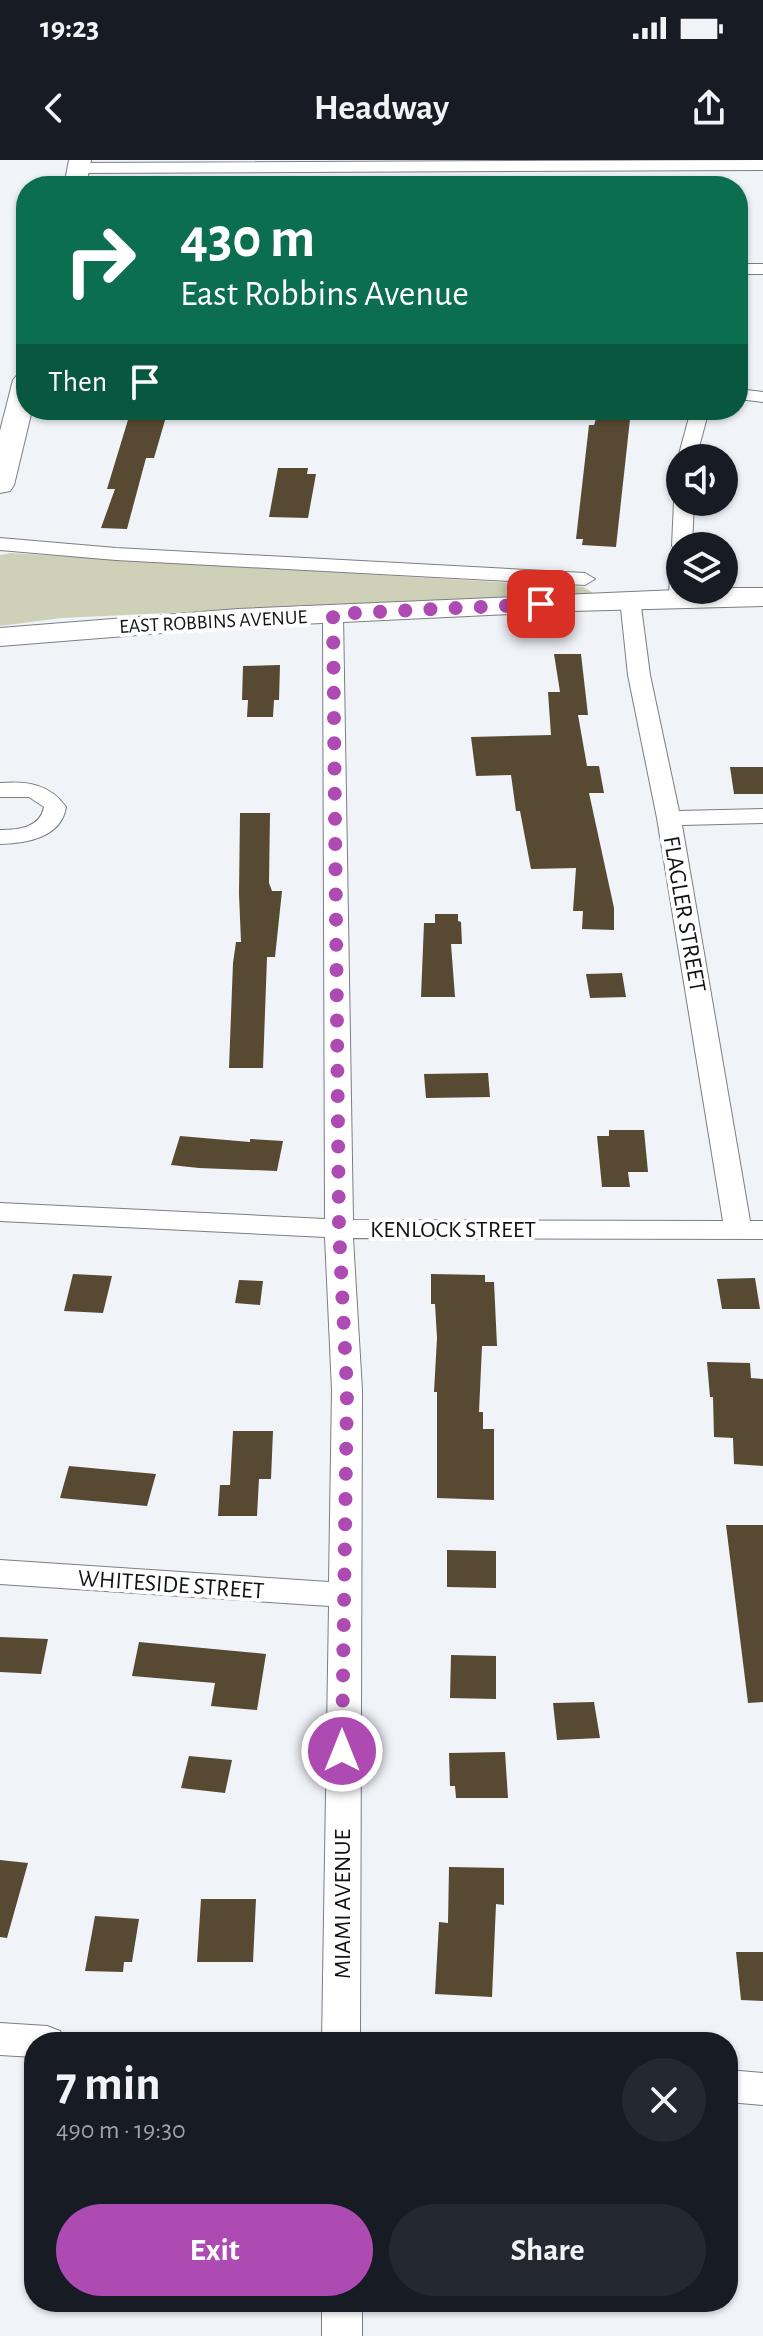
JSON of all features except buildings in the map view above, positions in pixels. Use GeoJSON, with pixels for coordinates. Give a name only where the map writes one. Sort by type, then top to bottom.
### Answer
{"type":"FeatureCollection","features":[{"type":"Feature","properties":{"kind":"main road"},"geometry":{"type":"LineString","coordinates":[[0,485],[16,420]]}},
{"type":"Feature","properties":{"kind":"main road","name":"EAST ROBBINS AVENUE"},"geometry":{"type":"LineString","coordinates":[[0,637],[51,631],[630,599],[666,589]]}},
{"type":"Feature","properties":{"kind":"main road","name":"EAST ROBBINS AVENUE"},"geometry":{"type":"LineString","coordinates":[[738,594],[763,597]]}},
{"type":"Feature","properties":{"kind":"street"},"geometry":{"type":"LineString","coordinates":[[78,171],[763,165]]}},
{"type":"Feature","properties":{"kind":"street"},"geometry":{"type":"LineString","coordinates":[[702,166],[704,176]]}},
{"type":"Feature","properties":{"kind":"street"},"geometry":{"type":"LineString","coordinates":[[691,444],[697,420]]}},
{"type":"Feature","properties":{"kind":"street"},"geometry":{"type":"LineString","coordinates":[[0,544],[455,579],[585,579]]}},
{"type":"Feature","properties":{"kind":"street","name":"FLAGLER STREET"},"geometry":{"type":"LineString","coordinates":[[630,599],[639,675],[751,1230]]}},
{"type":"Feature","properties":{"kind":"street","name":"MIAMI AVENUE"},"geometry":{"type":"LineString","coordinates":[[333,614],[339,1229],[347,1390],[341,2032]]}},
{"type":"Feature","properties":{"kind":"street"},"geometry":{"type":"LineString","coordinates":[[0,790],[23,789],[45,795],[52,801],[55,814],[45,827],[35,832],[0,837]]}},
{"type":"Feature","properties":{"kind":"street"},"geometry":{"type":"LineString","coordinates":[[669,818],[763,816]]}},
{"type":"Feature","properties":{"kind":"street","name":"KENLOCK STREET"},"geometry":{"type":"LineString","coordinates":[[0,1212],[339,1229],[751,1230]]}},
{"type":"Feature","properties":{"kind":"street","name":"WHITESIDE STREET"},"geometry":{"type":"LineString","coordinates":[[0,1572],[343,1595]]}},
{"type":"Feature","properties":{"kind":"street"},"geometry":{"type":"LineString","coordinates":[[0,2039],[24,2041]]}},
{"type":"Feature","properties":{"kind":"street"},"geometry":{"type":"LineString","coordinates":[[738,2087],[763,2089]]}},
{"type":"Feature","properties":{"kind":"street"},"geometry":{"type":"LineString","coordinates":[[342,2312],[342,2336]]}},
{"type":"Feature","properties":{"kind":"green space"},"geometry":{"type":"Polygon","coordinates":[[[11,553],[583,587],[593,593],[62,618],[0,626],[0,555],[11,553]]]}},
{"type":"Feature","properties":{"kind":"route"},"geometry":{"type":"LineString","coordinates":[[342,1751],[347,1390],[339,1229],[333,614],[541,604]]}}]}
